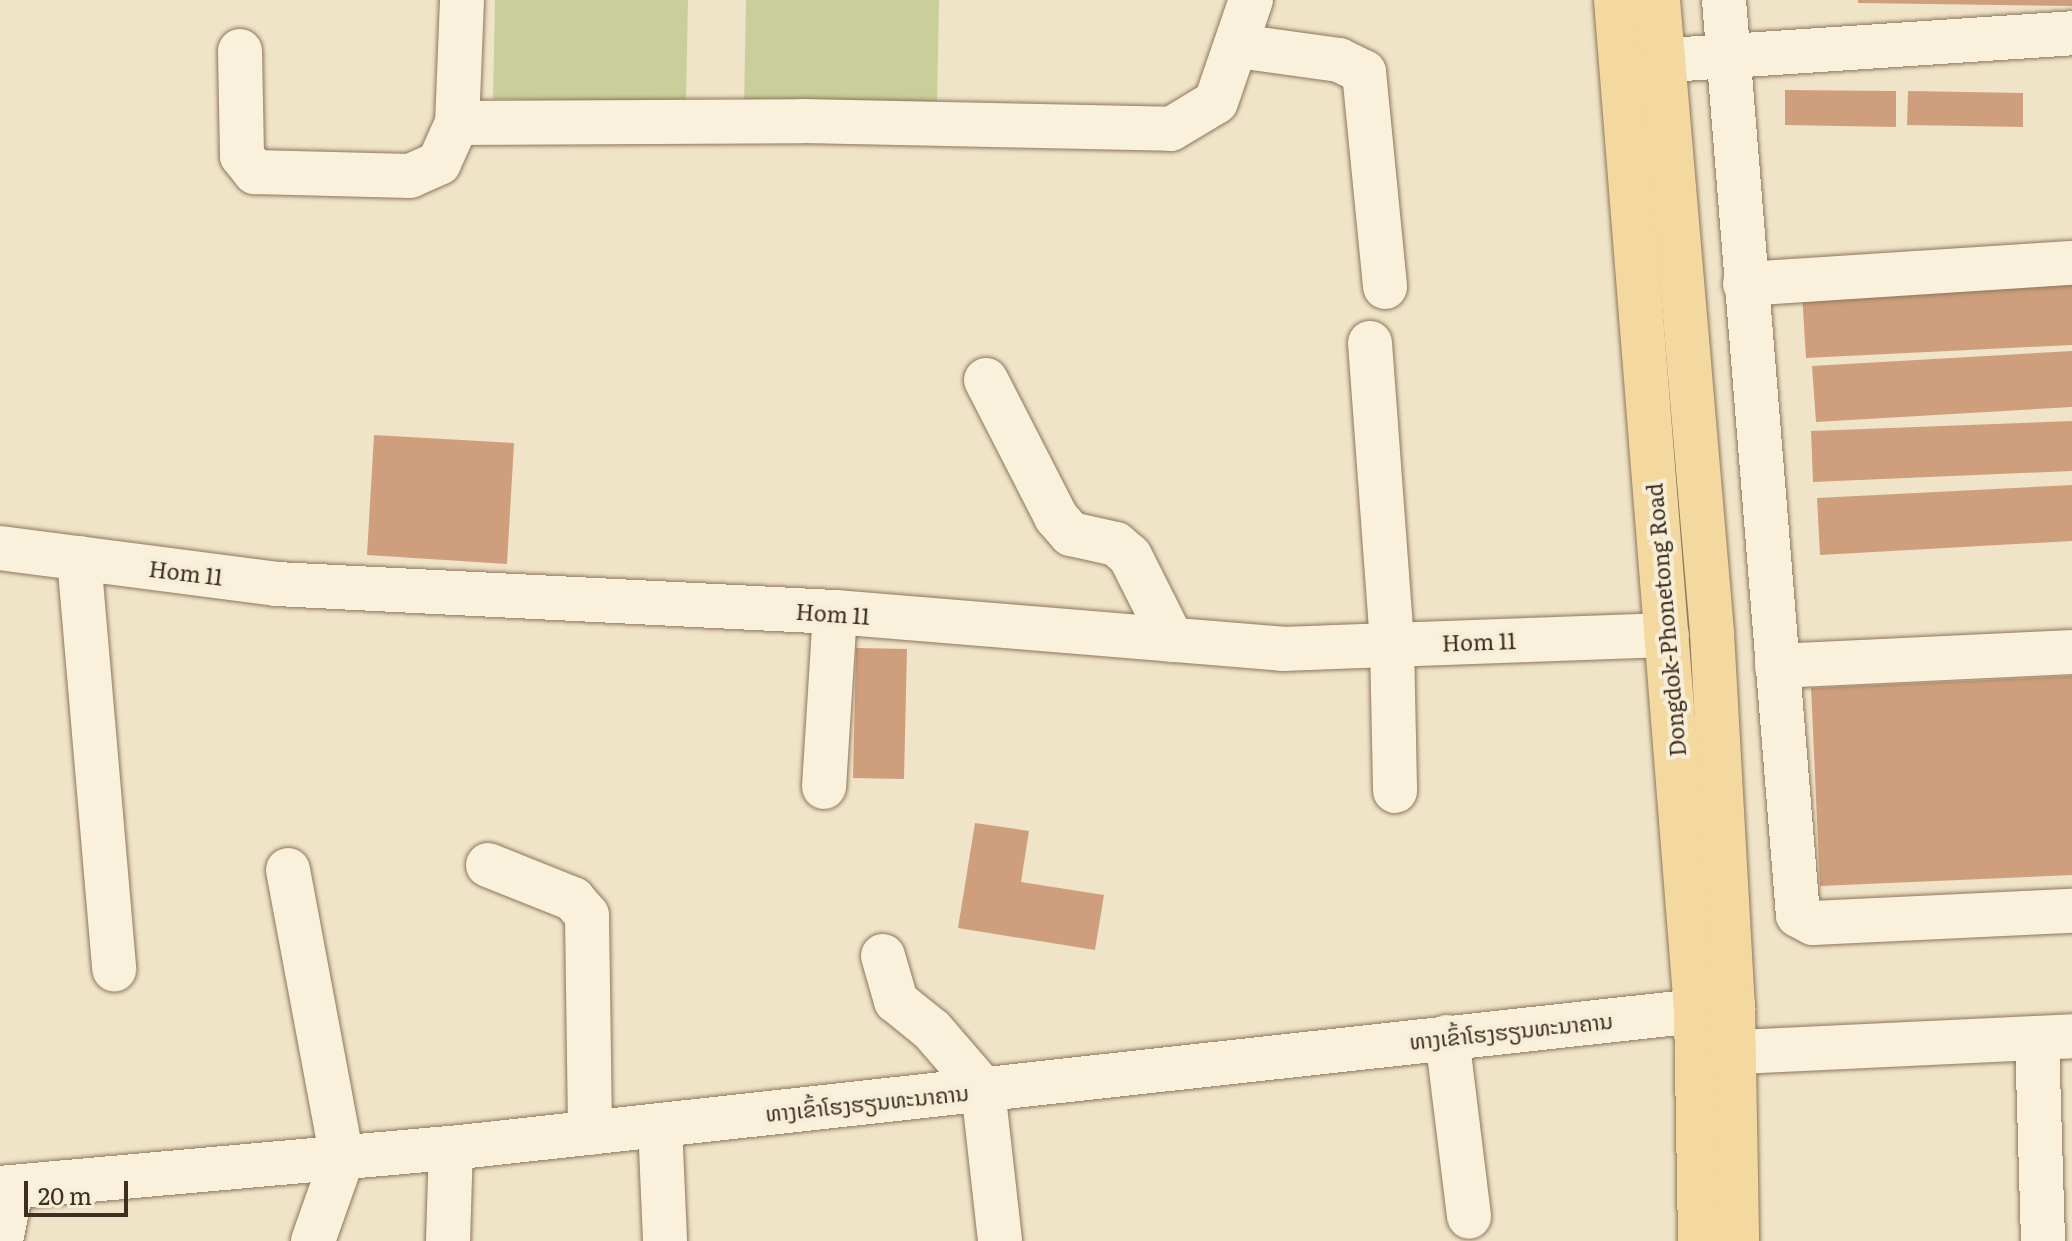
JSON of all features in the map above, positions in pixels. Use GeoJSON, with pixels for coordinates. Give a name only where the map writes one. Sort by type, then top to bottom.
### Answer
{"type":"FeatureCollection","features":[{"type":"Feature","properties":{"kind":"main road","name":"Dongdok-Phonetong Road"},"geometry":{"type":"LineString","coordinates":[[1616,0],[1642,61],[1712,633],[1715,1053],[1700,1241]]}},
{"type":"Feature","properties":{"kind":"main road","name":"Dongdok-Phonetong Road"},"geometry":{"type":"LineString","coordinates":[[1658,0],[1642,61],[1667,635],[1715,1008]]}},
{"type":"Feature","properties":{"kind":"main road","name":"Dongdok-Phonetong Road"},"geometry":{"type":"LineString","coordinates":[[1715,1053],[1737,1241]]}},
{"type":"Feature","properties":{"kind":"street"},"geometry":{"type":"LineString","coordinates":[[240,51],[242,156],[255,172],[410,176],[439,163],[457,123],[462,0]]}},
{"type":"Feature","properties":{"kind":"street"},"geometry":{"type":"LineString","coordinates":[[457,123],[802,121],[1171,129],[1216,102],[1238,46],[1251,0]]}},
{"type":"Feature","properties":{"kind":"street"},"geometry":{"type":"LineString","coordinates":[[1724,0],[1798,915],[1813,923],[2072,911]]}},
{"type":"Feature","properties":{"kind":"street"},"geometry":{"type":"LineString","coordinates":[[1642,61],[1726,53],[2072,33]]}},
{"type":"Feature","properties":{"kind":"street"},"geometry":{"type":"LineString","coordinates":[[1238,46],[1339,60],[1364,72],[1385,287]]}},
{"type":"Feature","properties":{"kind":"street"},"geometry":{"type":"LineString","coordinates":[[1745,284],[2072,263]]}},
{"type":"Feature","properties":{"kind":"street"},"geometry":{"type":"LineString","coordinates":[[1370,343],[1392,644],[1395,791]]}},
{"type":"Feature","properties":{"kind":"street"},"geometry":{"type":"LineString","coordinates":[[986,380],[1056,517],[1071,534],[1116,544],[1130,556],[1172,640]]}},
{"type":"Feature","properties":{"kind":"street","name":"Hom 11"},"geometry":{"type":"LineString","coordinates":[[0,548],[276,584],[835,612],[1282,649],[1667,635]]}},
{"type":"Feature","properties":{"kind":"street"},"geometry":{"type":"LineString","coordinates":[[79,558],[114,970]]}},
{"type":"Feature","properties":{"kind":"street"},"geometry":{"type":"LineString","coordinates":[[824,787],[835,612]]}},
{"type":"Feature","properties":{"kind":"street"},"geometry":{"type":"LineString","coordinates":[[1777,666],[2072,652]]}},
{"type":"Feature","properties":{"kind":"street"},"geometry":{"type":"LineString","coordinates":[[488,865],[573,899],[587,915],[590,1133]]}},
{"type":"Feature","properties":{"kind":"street"},"geometry":{"type":"LineString","coordinates":[[288,870],[342,1159],[313,1241]]}},
{"type":"Feature","properties":{"kind":"street"},"geometry":{"type":"LineString","coordinates":[[883,956],[896,1001],[932,1030],[983,1089],[1000,1241]]}},
{"type":"Feature","properties":{"kind":"street","name":"ທາງເຂົ້າໂຮງຮຽນທະນາຄານ"},"geometry":{"type":"LineString","coordinates":[[6,1189],[451,1148],[1715,1008]]}},
{"type":"Feature","properties":{"kind":"street"},"geometry":{"type":"LineString","coordinates":[[1447,1037],[1469,1217]]}},
{"type":"Feature","properties":{"kind":"street"},"geometry":{"type":"LineString","coordinates":[[1715,1053],[2055,1037],[2043,1241]]}},
{"type":"Feature","properties":{"kind":"street"},"geometry":{"type":"LineString","coordinates":[[660,1125],[665,1241]]}},
{"type":"Feature","properties":{"kind":"street"},"geometry":{"type":"LineString","coordinates":[[448,1241],[451,1148]]}},
{"type":"Feature","properties":{"kind":"street"},"geometry":{"type":"LineString","coordinates":[[1,1241],[6,1189]]}},
{"type":"Feature","properties":{"kind":"green space"},"geometry":{"type":"Polygon","coordinates":[[[495,0],[688,0],[686,102],[493,99],[495,0]]]}},
{"type":"Feature","properties":{"kind":"green space"},"geometry":{"type":"Polygon","coordinates":[[[746,0],[939,0],[937,108],[744,105],[746,0]]]}},
{"type":"Feature","properties":{"kind":"building"},"geometry":{"type":"Polygon","coordinates":[[[1858,0],[2072,0],[2072,6],[1858,3],[1858,0]]]}},
{"type":"Feature","properties":{"kind":"building"},"geometry":{"type":"Polygon","coordinates":[[[1785,90],[1896,91],[1896,127],[1785,125],[1785,90]]]}},
{"type":"Feature","properties":{"kind":"building"},"geometry":{"type":"Polygon","coordinates":[[[1908,91],[2023,93],[2023,127],[1907,125],[1908,91]]]}},
{"type":"Feature","properties":{"kind":"building"},"geometry":{"type":"Polygon","coordinates":[[[2072,279],[2072,345],[1806,358],[1802,293],[2072,279]]]}},
{"type":"Feature","properties":{"kind":"building"},"geometry":{"type":"Polygon","coordinates":[[[2072,351],[2072,407],[1816,422],[1812,366],[2072,351]]]}},
{"type":"Feature","properties":{"kind":"building"},"geometry":{"type":"Polygon","coordinates":[[[2072,421],[2072,471],[1813,482],[1811,431],[2072,421]]]}},
{"type":"Feature","properties":{"kind":"building"},"geometry":{"type":"Polygon","coordinates":[[[374,435],[514,443],[507,564],[367,555],[374,435]]]}},
{"type":"Feature","properties":{"kind":"building"},"geometry":{"type":"Polygon","coordinates":[[[2072,485],[2072,541],[1820,555],[1817,498],[2072,485]]]}},
{"type":"Feature","properties":{"kind":"building"},"geometry":{"type":"Polygon","coordinates":[[[856,648],[907,649],[904,779],[853,778],[856,648]]]}},
{"type":"Feature","properties":{"kind":"building"},"geometry":{"type":"Polygon","coordinates":[[[2072,676],[2072,875],[1820,886],[1811,688],[2072,676]]]}},
{"type":"Feature","properties":{"kind":"building"},"geometry":{"type":"Polygon","coordinates":[[[975,823],[1029,831],[1021,882],[1104,895],[1095,950],[958,928],[975,823]]]}}]}
